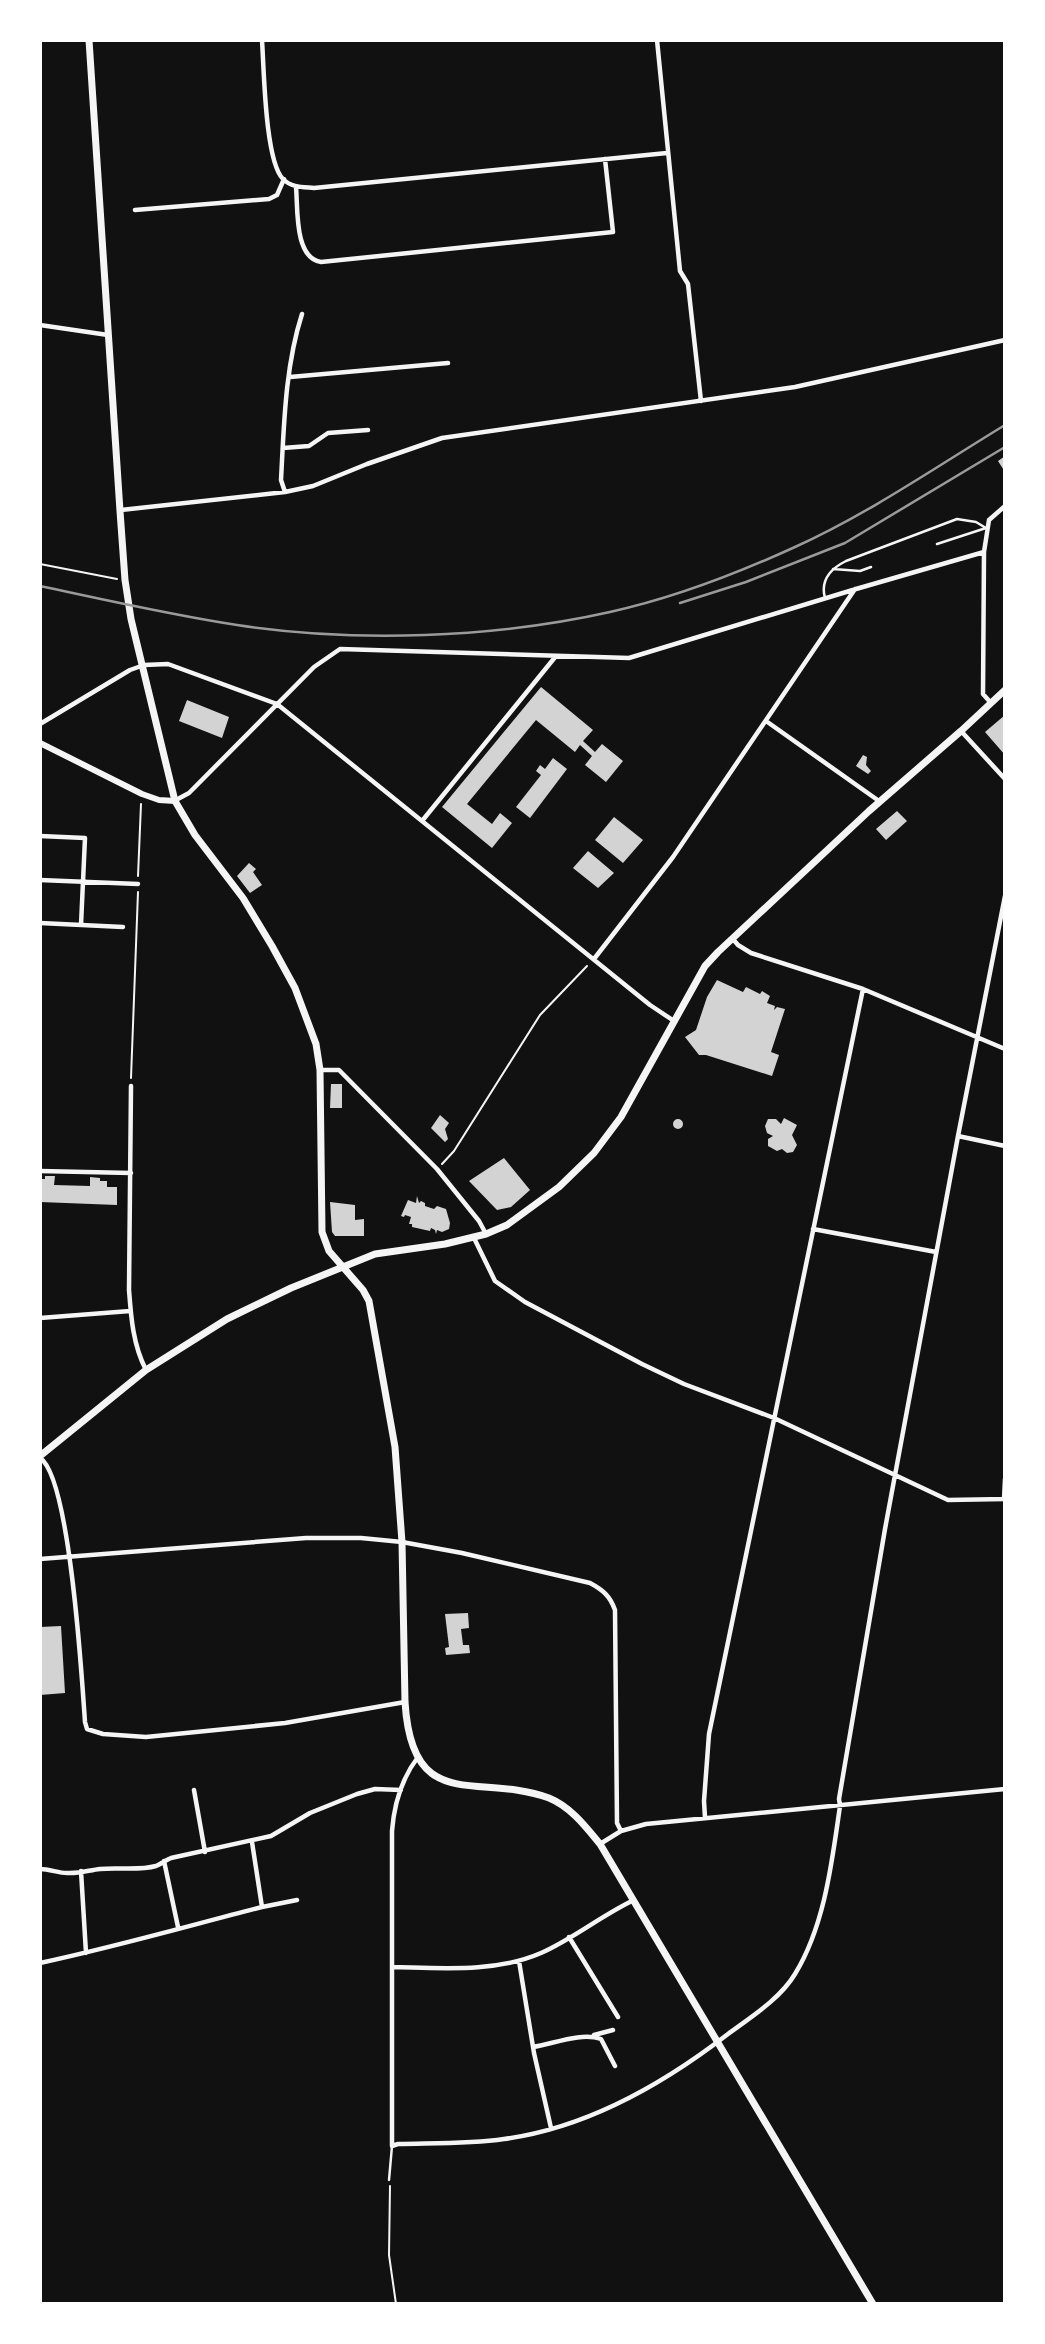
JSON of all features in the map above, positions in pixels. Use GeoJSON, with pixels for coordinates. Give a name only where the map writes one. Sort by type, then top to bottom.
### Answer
{"type":"FeatureCollection","features":[{"type":"Feature","properties":{"kind":"main road"},"geometry":{"type":"LineString","coordinates":[[89,40],[125,580],[131,619],[175,801],[195,835],[243,898],[272,946],[295,988],[316,1044],[320,1070],[322,1231],[329,1251],[363,1290],[369,1301],[395,1447],[402,1542],[406,1723],[418,1757],[432,1773],[445,1782],[549,1798],[568,1808],[600,1844],[873,2304]]}},
{"type":"Feature","properties":{"kind":"main road"},"geometry":{"type":"LineString","coordinates":[[40,1457],[146,1370],[227,1318],[291,1288],[375,1254],[485,1234],[507,1225],[559,1187],[594,1153],[621,1117],[705,966],[731,937],[1005,690]]}},
{"type":"Feature","properties":{"kind":"main road"},"geometry":{"type":"LineString","coordinates":[[40,743],[142,794],[159,800],[175,801]]}},
{"type":"Feature","properties":{"kind":"street"},"geometry":{"type":"LineString","coordinates":[[262,40],[271,146],[277,170],[296,187],[314,188],[667,153]]}},
{"type":"Feature","properties":{"kind":"street"},"geometry":{"type":"LineString","coordinates":[[657,40],[680,271],[688,284],[701,401]]}},
{"type":"Feature","properties":{"kind":"street"},"geometry":{"type":"LineString","coordinates":[[296,187],[304,249],[316,261],[330,261],[613,232],[605,159]]}},
{"type":"Feature","properties":{"kind":"street"},"geometry":{"type":"LineString","coordinates":[[135,210],[269,199],[276,195],[284,179]]}},
{"type":"Feature","properties":{"kind":"street"},"geometry":{"type":"LineString","coordinates":[[285,492],[281,480],[289,377],[293,344],[302,314]]}},
{"type":"Feature","properties":{"kind":"street"},"geometry":{"type":"LineString","coordinates":[[40,326],[108,335]]}},
{"type":"Feature","properties":{"kind":"street"},"geometry":{"type":"LineString","coordinates":[[120,510],[285,492],[313,486],[442,438],[795,387],[1005,340]]}},
{"type":"Feature","properties":{"kind":"street"},"geometry":{"type":"LineString","coordinates":[[289,377],[447,363]]}},
{"type":"Feature","properties":{"kind":"street"},"geometry":{"type":"LineString","coordinates":[[283,448],[309,446],[328,433],[368,430]]}},
{"type":"Feature","properties":{"kind":"street"},"geometry":{"type":"LineString","coordinates":[[991,703],[983,694],[984,552],[989,520],[1005,506]]}},
{"type":"Feature","properties":{"kind":"street"},"geometry":{"type":"LineString","coordinates":[[175,801],[189,793],[314,667],[340,649],[629,658],[984,552]]}},
{"type":"Feature","properties":{"kind":"street"},"geometry":{"type":"LineString","coordinates":[[594,959],[673,857],[856,589]]}},
{"type":"Feature","properties":{"kind":"street"},"geometry":{"type":"LineString","coordinates":[[422,821],[556,656]]}},
{"type":"Feature","properties":{"kind":"street"},"geometry":{"type":"LineString","coordinates":[[40,724],[130,670],[144,665],[168,664],[277,704],[650,1005],[674,1021]]}},
{"type":"Feature","properties":{"kind":"street"},"geometry":{"type":"LineString","coordinates":[[766,721],[879,802]]}},
{"type":"Feature","properties":{"kind":"street"},"geometry":{"type":"LineString","coordinates":[[961,732],[1005,779]]}},
{"type":"Feature","properties":{"kind":"street"},"geometry":{"type":"LineString","coordinates":[[40,836],[85,838],[82,925]]}},
{"type":"Feature","properties":{"kind":"street"},"geometry":{"type":"LineString","coordinates":[[40,880],[138,884]]}},
{"type":"Feature","properties":{"kind":"street"},"geometry":{"type":"LineString","coordinates":[[418,1757],[409,1769],[393,1812],[392,2146],[504,2139],[551,2129],[607,2110],[629,2100],[719,2042],[778,1995],[793,1978],[812,1938],[825,1890],[895,1476],[1005,896]]}},
{"type":"Feature","properties":{"kind":"street"},"geometry":{"type":"LineString","coordinates":[[40,923],[124,927]]}},
{"type":"Feature","properties":{"kind":"street"},"geometry":{"type":"LineString","coordinates":[[731,937],[738,946],[751,953],[863,989],[1005,1049]]}},
{"type":"Feature","properties":{"kind":"street"},"geometry":{"type":"LineString","coordinates":[[705,1818],[709,1734],[863,989]]}},
{"type":"Feature","properties":{"kind":"street"},"geometry":{"type":"LineString","coordinates":[[320,1070],[340,1070],[437,1169],[479,1221],[485,1234]]}},
{"type":"Feature","properties":{"kind":"street"},"geometry":{"type":"LineString","coordinates":[[131,1087],[130,1311],[138,1353],[146,1370]]}},
{"type":"Feature","properties":{"kind":"street"},"geometry":{"type":"LineString","coordinates":[[958,1136],[1005,1146]]}},
{"type":"Feature","properties":{"kind":"street"},"geometry":{"type":"LineString","coordinates":[[40,1171],[131,1173]]}},
{"type":"Feature","properties":{"kind":"street"},"geometry":{"type":"LineString","coordinates":[[813,1229],[937,1252]]}},
{"type":"Feature","properties":{"kind":"street"},"geometry":{"type":"LineString","coordinates":[[474,1238],[495,1281],[525,1302],[662,1374],[774,1418],[948,1500],[1004,1499],[1005,1479]]}},
{"type":"Feature","properties":{"kind":"street"},"geometry":{"type":"LineString","coordinates":[[40,1318],[130,1311]]}},
{"type":"Feature","properties":{"kind":"street"},"geometry":{"type":"LineString","coordinates":[[40,1457],[53,1475],[70,1557],[87,1729],[93,1732],[146,1737],[255,1727],[405,1702]]}},
{"type":"Feature","properties":{"kind":"street"},"geometry":{"type":"LineString","coordinates":[[40,1559],[306,1538],[353,1537],[402,1542],[568,1577],[599,1588],[612,1600],[615,1610],[618,1823],[621,1832]]}},
{"type":"Feature","properties":{"kind":"street"},"geometry":{"type":"LineString","coordinates":[[40,1869],[53,1869],[63,1874],[158,1865],[164,1861],[271,1836],[310,1813],[357,1794],[375,1789],[401,1790]]}},
{"type":"Feature","properties":{"kind":"street"},"geometry":{"type":"LineString","coordinates":[[600,1844],[621,1832],[646,1824],[1005,1789]]}},
{"type":"Feature","properties":{"kind":"street"},"geometry":{"type":"LineString","coordinates":[[194,1790],[205,1852]]}},
{"type":"Feature","properties":{"kind":"street"},"geometry":{"type":"LineString","coordinates":[[252,1842],[262,1908]]}},
{"type":"Feature","properties":{"kind":"street"},"geometry":{"type":"LineString","coordinates":[[164,1861],[178,1927]]}},
{"type":"Feature","properties":{"kind":"street"},"geometry":{"type":"LineString","coordinates":[[81,1871],[86,1953]]}},
{"type":"Feature","properties":{"kind":"street"},"geometry":{"type":"LineString","coordinates":[[40,1963],[178,1927],[297,1900]]}},
{"type":"Feature","properties":{"kind":"street"},"geometry":{"type":"LineString","coordinates":[[392,1967],[489,1966],[519,1961],[541,1953],[635,1900]]}},
{"type":"Feature","properties":{"kind":"street"},"geometry":{"type":"LineString","coordinates":[[569,1937],[618,2017]]}},
{"type":"Feature","properties":{"kind":"street"},"geometry":{"type":"LineString","coordinates":[[519,1961],[533,2047],[551,2129]]}},
{"type":"Feature","properties":{"kind":"street"},"geometry":{"type":"LineString","coordinates":[[533,2047],[612,2030]]}},
{"type":"Feature","properties":{"kind":"street"},"geometry":{"type":"LineString","coordinates":[[586,2036],[601,2039],[615,2066]]}},
{"type":"Feature","properties":{"kind":"lane"},"geometry":{"type":"LineString","coordinates":[[825,598],[823,585],[833,569],[846,561],[957,520],[976,522],[986,528]]}},
{"type":"Feature","properties":{"kind":"lane"},"geometry":{"type":"LineString","coordinates":[[936,544],[986,528]]}},
{"type":"Feature","properties":{"kind":"lane"},"geometry":{"type":"LineString","coordinates":[[833,569],[860,571],[871,567]]}},
{"type":"Feature","properties":{"kind":"lane"},"geometry":{"type":"LineString","coordinates":[[389,2180],[392,2146]]}},
{"type":"Feature","properties":{"kind":"path"},"geometry":{"type":"LineString","coordinates":[[40,564],[125,580]]}},
{"type":"Feature","properties":{"kind":"path"},"geometry":{"type":"LineString","coordinates":[[131,1087],[142,794]]}},
{"type":"Feature","properties":{"kind":"path"},"geometry":{"type":"LineString","coordinates":[[437,1169],[454,1151],[540,1015],[594,959]]}},
{"type":"Feature","properties":{"kind":"path"},"geometry":{"type":"LineString","coordinates":[[389,2180],[389,2255],[396,2304]]}},
{"type":"Feature","properties":{"kind":"building"},"geometry":{"type":"Polygon","coordinates":[[[1005,456],[1005,472],[998,461],[1005,456]]]}},
{"type":"Feature","properties":{"kind":"building"},"geometry":{"type":"Polygon","coordinates":[[[541,687],[593,730],[583,741],[595,752],[602,744],[623,761],[606,782],[585,765],[592,756],[580,745],[575,752],[536,720],[467,804],[492,824],[500,813],[512,823],[492,848],[442,807],[541,687]]]}},
{"type":"Feature","properties":{"kind":"building"},"geometry":{"type":"Polygon","coordinates":[[[187,700],[229,717],[222,738],[179,721],[187,700]]]}},
{"type":"Feature","properties":{"kind":"building"},"geometry":{"type":"Polygon","coordinates":[[[1005,715],[1005,755],[985,732],[1005,715]]]}},
{"type":"Feature","properties":{"kind":"building"},"geometry":{"type":"Polygon","coordinates":[[[863,755],[867,757],[866,765],[871,771],[868,774],[856,766],[863,755]]]}},
{"type":"Feature","properties":{"kind":"building"},"geometry":{"type":"Polygon","coordinates":[[[553,758],[567,769],[530,818],[516,807],[541,775],[536,771],[540,765],[545,769],[553,758]]]}},
{"type":"Feature","properties":{"kind":"building"},"geometry":{"type":"Polygon","coordinates":[[[897,811],[907,821],[886,840],[876,829],[897,811]]]}},
{"type":"Feature","properties":{"kind":"building"},"geometry":{"type":"Polygon","coordinates":[[[614,817],[643,840],[623,863],[595,840],[614,817]]]}},
{"type":"Feature","properties":{"kind":"building"},"geometry":{"type":"Polygon","coordinates":[[[588,851],[614,873],[598,888],[573,868],[588,851]]]}},
{"type":"Feature","properties":{"kind":"building"},"geometry":{"type":"Polygon","coordinates":[[[249,863],[256,869],[253,872],[262,885],[250,893],[237,876],[249,863]]]}},
{"type":"Feature","properties":{"kind":"building"},"geometry":{"type":"Polygon","coordinates":[[[717,980],[743,992],[746,987],[760,994],[762,991],[770,996],[767,1003],[775,1006],[774,1010],[777,1007],[785,1009],[771,1052],[779,1055],[772,1076],[699,1055],[685,1037],[696,1030],[707,997],[717,980]]]}},
{"type":"Feature","properties":{"kind":"building"},"geometry":{"type":"Polygon","coordinates":[[[331,1084],[342,1084],[342,1108],[330,1108],[331,1084]]]}},
{"type":"Feature","properties":{"kind":"building"},"geometry":{"type":"Polygon","coordinates":[[[440,1115],[449,1123],[445,1129],[448,1139],[445,1142],[431,1128],[440,1115]]]}},
{"type":"Feature","properties":{"kind":"building"},"geometry":{"type":"Polygon","coordinates":[[[784,1118],[797,1125],[792,1135],[797,1145],[793,1152],[787,1153],[782,1149],[777,1151],[768,1146],[768,1139],[773,1136],[767,1133],[765,1126],[768,1119],[776,1119],[781,1124],[784,1118]]]}},
{"type":"Feature","properties":{"kind":"building"},"geometry":{"type":"Polygon","coordinates":[[[678,1119],[683,1124],[678,1129],[673,1124],[678,1119]]]}},
{"type":"Feature","properties":{"kind":"building"},"geometry":{"type":"Polygon","coordinates":[[[504,1158],[530,1190],[511,1207],[497,1210],[469,1181],[504,1158]]]}},
{"type":"Feature","properties":{"kind":"building"},"geometry":{"type":"Polygon","coordinates":[[[45,1176],[55,1176],[54,1185],[90,1186],[90,1177],[100,1178],[100,1181],[107,1181],[107,1187],[117,1187],[117,1205],[40,1202],[40,1179],[45,1179],[45,1176]]]}},
{"type":"Feature","properties":{"kind":"building"},"geometry":{"type":"Polygon","coordinates":[[[417,1196],[419,1203],[425,1203],[425,1206],[446,1209],[449,1229],[442,1232],[437,1230],[436,1234],[431,1228],[430,1231],[412,1227],[412,1224],[409,1224],[411,1217],[401,1216],[408,1200],[416,1203],[417,1196]]]}},
{"type":"Feature","properties":{"kind":"building"},"geometry":{"type":"Polygon","coordinates":[[[330,1202],[355,1205],[355,1220],[364,1219],[364,1236],[335,1236],[332,1232],[330,1202]]]}},
{"type":"Feature","properties":{"kind":"building"},"geometry":{"type":"Polygon","coordinates":[[[468,1613],[469,1628],[461,1629],[463,1645],[469,1645],[470,1653],[446,1655],[445,1648],[449,1647],[445,1614],[468,1613]]]}},
{"type":"Feature","properties":{"kind":"building"},"geometry":{"type":"Polygon","coordinates":[[[61,1626],[65,1693],[40,1695],[40,1627],[61,1626]]]}},
{"type":"Feature","properties":{"kind":"railway"},"geometry":{"type":"LineString","coordinates":[[40,586],[212,621],[282,631],[377,636],[425,635],[520,628],[566,621],[658,600],[773,557],[875,505],[1005,425]]}},
{"type":"Feature","properties":{"kind":"railway"},"geometry":{"type":"LineString","coordinates":[[680,603],[746,582],[845,543],[1005,447]]}}]}
